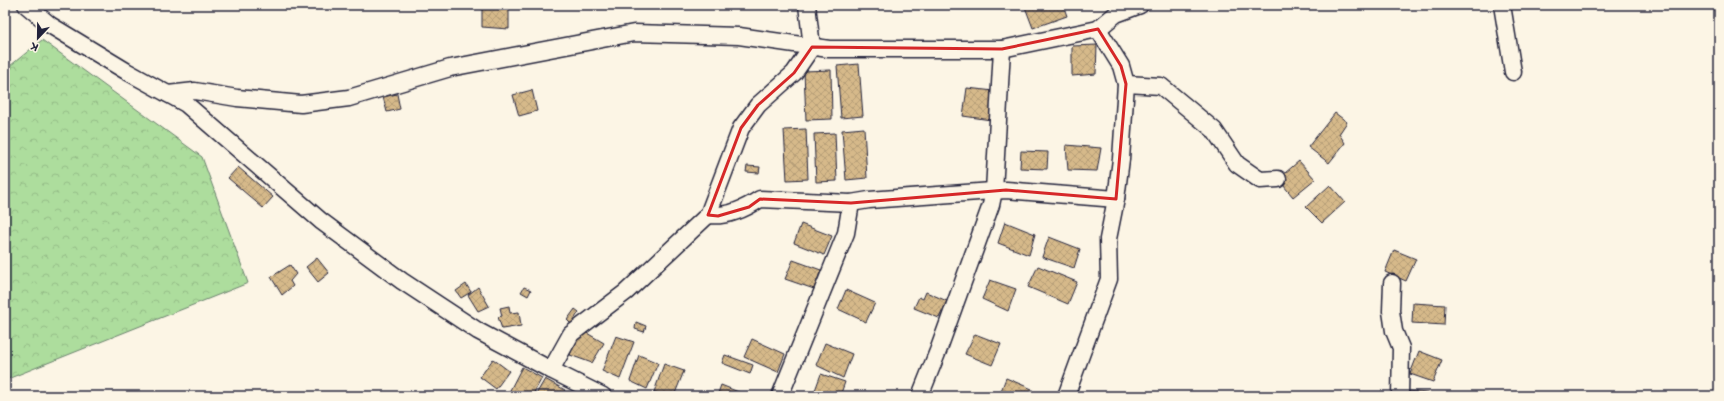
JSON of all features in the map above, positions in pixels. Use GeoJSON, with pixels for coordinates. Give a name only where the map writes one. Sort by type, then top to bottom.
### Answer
{"type":"FeatureCollection","features":[{"type":"Feature","properties":{"kind":"street"},"geometry":{"type":"LineString","coordinates":[[26,5],[50,25],[126,71],[186,104],[321,221],[402,281],[478,331],[550,370],[604,396]]}},
{"type":"Feature","properties":{"kind":"street"},"geometry":{"type":"LineString","coordinates":[[550,370],[571,334],[626,292],[708,215],[741,128],[758,105],[794,73],[812,47],[807,5]]}},
{"type":"Feature","properties":{"kind":"street"},"geometry":{"type":"LineString","coordinates":[[168,94],[195,91],[301,104],[342,99],[450,68],[634,33],[739,36],[829,49],[1002,49],[1098,29],[1115,9],[1140,5]]}},
{"type":"Feature","properties":{"kind":"street"},"geometry":{"type":"LineString","coordinates":[[1502,5],[1513,72]]}},
{"type":"Feature","properties":{"kind":"street"},"geometry":{"type":"LineString","coordinates":[[1066,396],[1109,279],[1108,239],[1116,199],[1121,159],[1126,84],[1121,66],[1098,29]]}},
{"type":"Feature","properties":{"kind":"street"},"geometry":{"type":"LineString","coordinates":[[920,396],[991,205],[994,191],[1002,49]]}},
{"type":"Feature","properties":{"kind":"street"},"geometry":{"type":"LineString","coordinates":[[1126,84],[1161,86],[1214,130],[1237,164],[1260,180],[1278,179]]}},
{"type":"Feature","properties":{"kind":"street"},"geometry":{"type":"LineString","coordinates":[[708,215],[718,216],[749,207],[760,200],[851,203],[869,200],[1006,190],[1116,199]]}},
{"type":"Feature","properties":{"kind":"street"},"geometry":{"type":"LineString","coordinates":[[780,396],[846,234],[851,203]]}},
{"type":"Feature","properties":{"kind":"street"},"geometry":{"type":"LineString","coordinates":[[1392,283],[1391,311],[1394,331],[1401,348],[1400,396]]}},
{"type":"Feature","properties":{"kind":"highlighted area"},"geometry":{"type":"Polygon","coordinates":[[[1098,29],[1121,66],[1126,84],[1116,199],[1006,190],[851,203],[760,199],[749,207],[718,216],[708,215],[741,128],[758,105],[794,73],[812,47],[1002,49],[1098,29]]]}},
{"type":"Feature","properties":{"kind":"green space"},"geometry":{"type":"Polygon","coordinates":[[[42,40],[202,157],[248,283],[5,380],[5,70],[42,40]]]}},
{"type":"Feature","properties":{"kind":"building"},"geometry":{"type":"Polygon","coordinates":[[[482,5],[509,5],[509,29],[482,27],[482,5]]]}},
{"type":"Feature","properties":{"kind":"building"},"geometry":{"type":"Polygon","coordinates":[[[1029,5],[1063,5],[1067,16],[1033,28],[1025,7],[1029,5]]]}},
{"type":"Feature","properties":{"kind":"building"},"geometry":{"type":"Polygon","coordinates":[[[1097,45],[1096,74],[1072,76],[1072,46],[1097,45]]]}},
{"type":"Feature","properties":{"kind":"building"},"geometry":{"type":"Polygon","coordinates":[[[859,64],[863,116],[841,118],[837,66],[859,64]]]}},
{"type":"Feature","properties":{"kind":"building"},"geometry":{"type":"Polygon","coordinates":[[[831,70],[832,119],[806,120],[804,71],[831,70]]]}},
{"type":"Feature","properties":{"kind":"building"},"geometry":{"type":"Polygon","coordinates":[[[967,88],[994,91],[991,120],[963,116],[967,88]]]}},
{"type":"Feature","properties":{"kind":"building"},"geometry":{"type":"Polygon","coordinates":[[[532,90],[537,111],[519,116],[513,95],[532,90]]]}},
{"type":"Feature","properties":{"kind":"building"},"geometry":{"type":"Polygon","coordinates":[[[397,94],[400,109],[387,112],[383,97],[397,94]]]}},
{"type":"Feature","properties":{"kind":"building"},"geometry":{"type":"Polygon","coordinates":[[[1335,113],[1347,122],[1339,134],[1345,143],[1329,163],[1308,147],[1335,113]]]}},
{"type":"Feature","properties":{"kind":"building"},"geometry":{"type":"Polygon","coordinates":[[[864,128],[867,178],[846,180],[842,130],[864,128]]]}},
{"type":"Feature","properties":{"kind":"building"},"geometry":{"type":"Polygon","coordinates":[[[806,129],[808,179],[787,180],[784,130],[806,129]]]}},
{"type":"Feature","properties":{"kind":"building"},"geometry":{"type":"Polygon","coordinates":[[[835,133],[837,181],[816,182],[814,134],[835,133]]]}},
{"type":"Feature","properties":{"kind":"building"},"geometry":{"type":"Polygon","coordinates":[[[1066,145],[1101,148],[1097,171],[1068,170],[1066,145]]]}},
{"type":"Feature","properties":{"kind":"building"},"geometry":{"type":"Polygon","coordinates":[[[1021,151],[1048,152],[1047,169],[1020,168],[1021,151]]]}},
{"type":"Feature","properties":{"kind":"building"},"geometry":{"type":"Polygon","coordinates":[[[1299,161],[1315,179],[1293,197],[1278,179],[1299,161]]]}},
{"type":"Feature","properties":{"kind":"building"},"geometry":{"type":"Polygon","coordinates":[[[747,166],[760,167],[759,173],[746,172],[747,166]]]}},
{"type":"Feature","properties":{"kind":"building"},"geometry":{"type":"Polygon","coordinates":[[[238,167],[273,197],[263,208],[228,178],[238,167]]]}},
{"type":"Feature","properties":{"kind":"building"},"geometry":{"type":"Polygon","coordinates":[[[1330,185],[1345,202],[1322,223],[1306,207],[1330,185]]]}},
{"type":"Feature","properties":{"kind":"building"},"geometry":{"type":"Polygon","coordinates":[[[1005,222],[1035,234],[1029,255],[998,243],[1005,222]]]}},
{"type":"Feature","properties":{"kind":"building"},"geometry":{"type":"Polygon","coordinates":[[[801,224],[832,236],[824,255],[794,243],[801,224]]]}},
{"type":"Feature","properties":{"kind":"building"},"geometry":{"type":"Polygon","coordinates":[[[1049,237],[1080,249],[1074,268],[1042,257],[1049,237]]]}},
{"type":"Feature","properties":{"kind":"building"},"geometry":{"type":"Polygon","coordinates":[[[1394,250],[1416,259],[1406,281],[1385,272],[1394,250]]]}},
{"type":"Feature","properties":{"kind":"building"},"geometry":{"type":"Polygon","coordinates":[[[317,258],[329,273],[318,282],[306,267],[317,258]]]}},
{"type":"Feature","properties":{"kind":"building"},"geometry":{"type":"Polygon","coordinates":[[[793,260],[821,270],[814,289],[785,279],[793,260]]]}},
{"type":"Feature","properties":{"kind":"building"},"geometry":{"type":"Polygon","coordinates":[[[290,265],[296,274],[290,281],[293,286],[282,295],[271,277],[290,265]]]}},
{"type":"Feature","properties":{"kind":"building"},"geometry":{"type":"Polygon","coordinates":[[[1038,266],[1077,282],[1068,304],[1028,287],[1038,266]]]}},
{"type":"Feature","properties":{"kind":"building"},"geometry":{"type":"Polygon","coordinates":[[[990,280],[1016,289],[1008,311],[982,299],[990,280]]]}},
{"type":"Feature","properties":{"kind":"building"},"geometry":{"type":"Polygon","coordinates":[[[466,284],[471,292],[461,298],[456,291],[466,284]]]}},
{"type":"Feature","properties":{"kind":"building"},"geometry":{"type":"Polygon","coordinates":[[[478,287],[489,306],[478,311],[468,295],[478,287]]]}},
{"type":"Feature","properties":{"kind":"building"},"geometry":{"type":"Polygon","coordinates":[[[524,287],[531,290],[528,296],[521,292],[524,287]]]}},
{"type":"Feature","properties":{"kind":"building"},"geometry":{"type":"Polygon","coordinates":[[[846,290],[875,303],[866,322],[838,309],[846,290]]]}},
{"type":"Feature","properties":{"kind":"building"},"geometry":{"type":"Polygon","coordinates":[[[926,292],[947,301],[939,318],[914,308],[919,297],[923,299],[926,292]]]}},
{"type":"Feature","properties":{"kind":"building"},"geometry":{"type":"Polygon","coordinates":[[[1413,303],[1445,305],[1444,325],[1412,323],[1413,303]]]}},
{"type":"Feature","properties":{"kind":"building"},"geometry":{"type":"Polygon","coordinates":[[[509,306],[510,313],[519,312],[521,326],[502,329],[498,317],[502,316],[500,308],[509,306]]]}},
{"type":"Feature","properties":{"kind":"building"},"geometry":{"type":"Polygon","coordinates":[[[575,309],[579,312],[571,324],[567,320],[575,309]]]}},
{"type":"Feature","properties":{"kind":"building"},"geometry":{"type":"Polygon","coordinates":[[[636,322],[646,326],[644,332],[635,329],[636,322]]]}},
{"type":"Feature","properties":{"kind":"building"},"geometry":{"type":"Polygon","coordinates":[[[585,332],[604,343],[592,363],[570,355],[574,343],[585,332]]]}},
{"type":"Feature","properties":{"kind":"building"},"geometry":{"type":"Polygon","coordinates":[[[975,334],[1001,344],[992,365],[965,354],[975,334]]]}},
{"type":"Feature","properties":{"kind":"building"},"geometry":{"type":"Polygon","coordinates":[[[616,336],[634,342],[620,379],[602,371],[616,336]]]}},
{"type":"Feature","properties":{"kind":"building"},"geometry":{"type":"Polygon","coordinates":[[[752,339],[785,354],[778,372],[744,357],[752,339]]]}},
{"type":"Feature","properties":{"kind":"building"},"geometry":{"type":"Polygon","coordinates":[[[825,343],[852,354],[843,378],[816,365],[825,343]]]}},
{"type":"Feature","properties":{"kind":"building"},"geometry":{"type":"Polygon","coordinates":[[[1419,351],[1442,360],[1433,382],[1410,374],[1419,351]]]}},
{"type":"Feature","properties":{"kind":"building"},"geometry":{"type":"Polygon","coordinates":[[[639,355],[658,363],[647,389],[630,381],[639,355]]]}},
{"type":"Feature","properties":{"kind":"building"},"geometry":{"type":"Polygon","coordinates":[[[725,355],[753,365],[750,374],[722,363],[725,355]]]}},
{"type":"Feature","properties":{"kind":"building"},"geometry":{"type":"Polygon","coordinates":[[[493,359],[509,371],[496,389],[480,377],[493,359]]]}},
{"type":"Feature","properties":{"kind":"building"},"geometry":{"type":"Polygon","coordinates":[[[664,364],[684,371],[674,396],[665,396],[654,392],[664,364]]]}},
{"type":"Feature","properties":{"kind":"building"},"geometry":{"type":"Polygon","coordinates":[[[522,367],[542,378],[532,396],[507,396],[522,367]]]}},
{"type":"Feature","properties":{"kind":"building"},"geometry":{"type":"Polygon","coordinates":[[[821,374],[845,382],[840,396],[823,396],[814,393],[821,374]]]}},
{"type":"Feature","properties":{"kind":"building"},"geometry":{"type":"Polygon","coordinates":[[[1006,378],[1032,389],[1030,396],[999,396],[1006,378]]]}},
{"type":"Feature","properties":{"kind":"building"},"geometry":{"type":"Polygon","coordinates":[[[545,379],[565,390],[561,396],[535,396],[545,379]]]}},
{"type":"Feature","properties":{"kind":"building"},"geometry":{"type":"Polygon","coordinates":[[[721,385],[741,393],[739,396],[717,396],[721,385]]]}},
{"type":"Feature","properties":{"kind":"building"},"geometry":{"type":"Polygon","coordinates":[[[1408,391],[1435,394],[1435,396],[1408,396],[1408,391]]]}}]}
